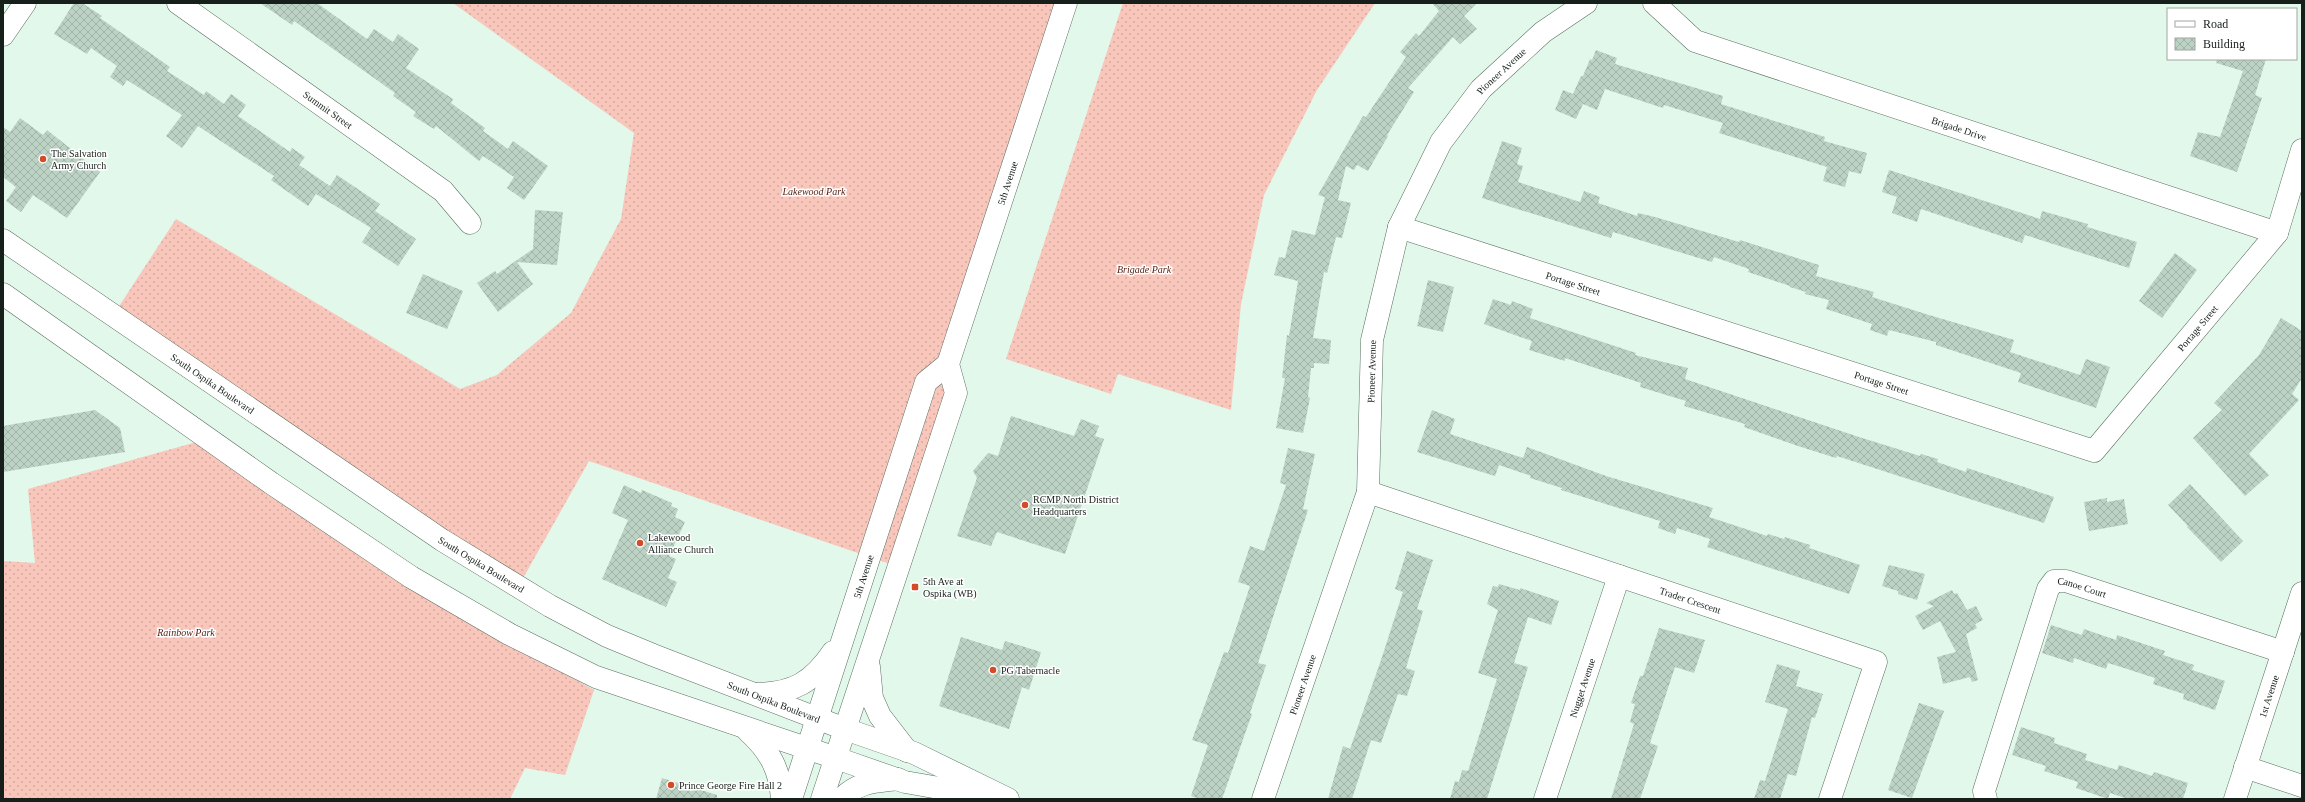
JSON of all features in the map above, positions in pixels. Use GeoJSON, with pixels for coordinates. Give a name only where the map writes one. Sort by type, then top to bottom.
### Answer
{"type":"FeatureCollection","features":[{"type":"Feature","properties":{"kind":"street"},"geometry":{"type":"LineString","coordinates":[[3,35],[25,3]]}},
{"type":"Feature","properties":{"kind":"street","name":"Summit Street"},"geometry":{"type":"LineString","coordinates":[[178,3],[443,191],[470,223]]}},
{"type":"Feature","properties":{"kind":"street","name":"5th Avenue"},"geometry":{"type":"LineString","coordinates":[[791,799],[926,382],[948,364],[1066,3]]}},
{"type":"Feature","properties":{"kind":"street","name":"Pioneer Avenue"},"geometry":{"type":"LineString","coordinates":[[1262,799],[1368,492],[1372,340],[1399,227],[1441,142],[1480,89],[1543,32],[1586,3]]}},
{"type":"Feature","properties":{"kind":"street","name":"Brigade Drive"},"geometry":{"type":"LineString","coordinates":[[1654,3],[1695,41],[2277,234]]}},
{"type":"Feature","properties":{"kind":"street"},"geometry":{"type":"LineString","coordinates":[[2277,234],[2302,150]]}},
{"type":"Feature","properties":{"kind":"street","name":"Portage Street"},"geometry":{"type":"LineString","coordinates":[[1399,227],[2094,451],[2277,234]]}},
{"type":"Feature","properties":{"kind":"street","name":"South Ospika Boulevard"},"geometry":{"type":"LineString","coordinates":[[3,240],[442,540],[550,606],[607,636],[816,719],[907,751],[1008,799]]}},
{"type":"Feature","properties":{"kind":"street"},"geometry":{"type":"LineString","coordinates":[[3,294],[270,482],[446,598],[548,655],[596,677],[898,779],[1004,799]]}},
{"type":"Feature","properties":{"kind":"street"},"geometry":{"type":"LineString","coordinates":[[822,799],[956,393],[948,364]]}},
{"type":"Feature","properties":{"kind":"street","name":"Trader Crescent"},"geometry":{"type":"LineString","coordinates":[[1368,492],[1876,662],[1830,799]]}},
{"type":"Feature","properties":{"kind":"street","name":"Nugget Avenue"},"geometry":{"type":"LineString","coordinates":[[1545,799],[1619,576]]}},
{"type":"Feature","properties":{"kind":"street","name":"Canoe Court"},"geometry":{"type":"LineString","coordinates":[[1986,799],[1984,791],[2048,589],[2054,581],[2066,581],[2283,652]]}},
{"type":"Feature","properties":{"kind":"street","name":"1st Avenue"},"geometry":{"type":"LineString","coordinates":[[2235,799],[2302,593]]}},
{"type":"Feature","properties":{"kind":"street"},"geometry":{"type":"LineString","coordinates":[[754,694],[783,692],[810,680],[819,671],[843,636]]}},
{"type":"Feature","properties":{"kind":"street"},"geometry":{"type":"LineString","coordinates":[[868,660],[872,698],[880,716],[907,751]]}},
{"type":"Feature","properties":{"kind":"street"},"geometry":{"type":"LineString","coordinates":[[744,728],[771,756],[781,783],[782,799]]}},
{"type":"Feature","properties":{"kind":"street"},"geometry":{"type":"LineString","coordinates":[[2245,768],[2302,786]]}},
{"type":"Feature","properties":{"kind":"street"},"geometry":{"type":"LineString","coordinates":[[841,799],[851,789],[865,783],[898,779]]}},
{"type":"Feature","properties":{"kind":"green space","name":"Lakewood Park"},"geometry":{"type":"Polygon","coordinates":[[[453,3],[1072,3],[890,564],[589,461],[513,596],[114,314],[176,219],[460,389],[497,375],[571,313],[621,219],[634,133],[453,3]]]}},
{"type":"Feature","properties":{"kind":"green space","name":"Brigade Park"},"geometry":{"type":"Polygon","coordinates":[[[1123,3],[1375,3],[1317,90],[1264,195],[1241,304],[1231,410],[1118,374],[1111,394],[1006,359],[1123,3]]]}},
{"type":"Feature","properties":{"kind":"green space","name":"Rainbow Park"},"geometry":{"type":"Polygon","coordinates":[[[204,440],[410,586],[594,690],[565,775],[525,768],[510,799],[3,799],[3,561],[35,563],[28,489],[204,440]]]}},
{"type":"Feature","properties":{"kind":"building"},"geometry":{"type":"Polygon","coordinates":[[[74,3],[82,3],[102,16],[100,18],[170,67],[167,71],[204,95],[206,91],[224,104],[231,94],[246,105],[238,116],[290,152],[292,148],[305,157],[299,165],[330,186],[337,175],[380,204],[375,211],[416,239],[398,266],[362,242],[371,228],[316,194],[308,206],[271,180],[274,176],[198,126],[182,148],[166,136],[182,115],[127,80],[123,86],[110,77],[117,66],[91,48],[87,54],[54,34],[74,3]]]}},
{"type":"Feature","properties":{"kind":"building"},"geometry":{"type":"Polygon","coordinates":[[[260,3],[317,3],[367,39],[374,29],[393,42],[398,34],[419,49],[406,68],[453,99],[451,103],[485,128],[483,131],[508,149],[513,141],[548,166],[524,200],[507,188],[514,177],[483,156],[479,161],[436,126],[434,129],[413,116],[416,112],[393,96],[395,93],[294,21],[292,25],[260,3]]]}},
{"type":"Feature","properties":{"kind":"building"},"geometry":{"type":"Polygon","coordinates":[[[1432,3],[1477,3],[1464,16],[1477,29],[1460,44],[1453,37],[1408,88],[1414,92],[1387,135],[1388,136],[1368,171],[1357,165],[1354,170],[1346,166],[1338,200],[1351,203],[1342,238],[1336,237],[1327,273],[1324,272],[1313,338],[1331,340],[1329,364],[1314,363],[1314,368],[1311,368],[1308,397],[1310,398],[1303,433],[1276,428],[1285,378],[1282,378],[1287,335],[1289,336],[1298,281],[1274,275],[1279,257],[1285,258],[1292,230],[1315,235],[1325,197],[1318,195],[1363,116],[1366,117],[1406,57],[1400,52],[1416,33],[1419,36],[1439,11],[1432,3]]]}},
{"type":"Feature","properties":{"kind":"building"},"geometry":{"type":"Polygon","coordinates":[[[1596,50],[1617,58],[1615,64],[1723,96],[1721,104],[1825,137],[1824,141],[1867,153],[1861,174],[1849,171],[1845,187],[1823,181],[1827,167],[1719,133],[1723,123],[1664,105],[1663,108],[1605,89],[1597,110],[1583,104],[1576,119],[1555,110],[1563,90],[1573,94],[1581,76],[1583,76],[1590,59],[1592,60],[1596,50]]]}},
{"type":"Feature","properties":{"kind":"building"},"geometry":{"type":"Polygon","coordinates":[[[2217,60],[2266,60],[2255,95],[2262,98],[2237,172],[2190,156],[2198,132],[2220,137],[2243,71],[2216,63],[2217,60]]]}},
{"type":"Feature","properties":{"kind":"building","name":"The Salvation Army Church"},"geometry":{"type":"Polygon","coordinates":[[[20,118],[43,135],[47,130],[100,172],[67,218],[33,195],[21,212],[6,201],[16,187],[3,177],[3,127],[10,132],[20,118]]]}},
{"type":"Feature","properties":{"kind":"building"},"geometry":{"type":"Polygon","coordinates":[[[1502,141],[1522,148],[1517,164],[1523,166],[1518,182],[1580,202],[1584,191],[1600,197],[1598,203],[1637,216],[1638,213],[1655,217],[1739,242],[1740,240],[1819,265],[1816,276],[1874,292],[1872,297],[2014,340],[2010,352],[2080,375],[2086,359],[2110,367],[2096,408],[2018,382],[2021,373],[1936,345],[1936,342],[1889,330],[1887,336],[1870,330],[1872,324],[1826,309],[1829,300],[1805,294],[1806,292],[1748,272],[1749,269],[1714,257],[1712,262],[1613,232],[1611,238],[1482,198],[1502,141]]]}},
{"type":"Feature","properties":{"kind":"building"},"geometry":{"type":"Polygon","coordinates":[[[1889,170],[2040,219],[2042,211],[2088,224],[2087,227],[2137,242],[2129,268],[2025,235],[2022,243],[1921,209],[1917,222],[1892,213],[1897,197],[1882,192],[1889,170]]]}},
{"type":"Feature","properties":{"kind":"building"},"geometry":{"type":"Polygon","coordinates":[[[535,210],[563,212],[557,265],[517,262],[533,284],[498,312],[477,283],[495,271],[497,274],[533,249],[535,210]]]}},
{"type":"Feature","properties":{"kind":"building"},"geometry":{"type":"Polygon","coordinates":[[[2175,253],[2197,270],[2162,318],[2139,301],[2175,253]]]}},
{"type":"Feature","properties":{"kind":"building"},"geometry":{"type":"Polygon","coordinates":[[[423,274],[463,291],[447,329],[406,313],[423,274]]]}},
{"type":"Feature","properties":{"kind":"building"},"geometry":{"type":"Polygon","coordinates":[[[1428,280],[1454,287],[1443,332],[1417,326],[1428,280]]]}},
{"type":"Feature","properties":{"kind":"building"},"geometry":{"type":"Polygon","coordinates":[[[1493,299],[1511,305],[1512,301],[1533,309],[1530,318],[1636,353],[1635,355],[1688,368],[1685,379],[1859,437],[1920,456],[1921,454],[1938,459],[1937,462],[1966,472],[1967,468],[2054,497],[2044,523],[1837,456],[1836,458],[1798,446],[1744,427],[1745,424],[1684,406],[1686,401],[1640,387],[1641,383],[1565,358],[1565,361],[1529,350],[1532,341],[1484,324],[1493,299]]]}},
{"type":"Feature","properties":{"kind":"building"},"geometry":{"type":"Polygon","coordinates":[[[2281,318],[2302,331],[2302,378],[2292,394],[2299,400],[2249,454],[2269,475],[2245,496],[2193,438],[2222,410],[2214,403],[2259,355],[2281,318]]]}},
{"type":"Feature","properties":{"kind":"building"},"geometry":{"type":"Polygon","coordinates":[[[95,410],[120,428],[125,452],[3,472],[3,426],[95,410]]]}},
{"type":"Feature","properties":{"kind":"building"},"geometry":{"type":"Polygon","coordinates":[[[1432,410],[1455,419],[1450,434],[1523,458],[1527,447],[1606,476],[1713,508],[1709,517],[1767,536],[1768,534],[1784,539],[1785,537],[1810,545],[1809,548],[1860,565],[1849,594],[1707,547],[1710,539],[1677,528],[1675,534],[1658,528],[1660,521],[1561,490],[1562,488],[1530,478],[1531,476],[1499,465],[1495,476],[1417,452],[1432,410]]]}},
{"type":"Feature","properties":{"kind":"building","name":"RCMP North District Headquarters"},"geometry":{"type":"Polygon","coordinates":[[[1011,416],[1074,436],[1081,419],[1099,426],[1095,436],[1104,439],[1065,554],[997,532],[991,546],[957,536],[977,478],[973,471],[988,453],[998,456],[1011,416]]]}},
{"type":"Feature","properties":{"kind":"building"},"geometry":{"type":"Polygon","coordinates":[[[1288,448],[1315,454],[1303,509],[1308,510],[1258,663],[1266,665],[1250,713],[1252,714],[1222,799],[1200,799],[1191,796],[1208,745],[1192,740],[1224,652],[1228,653],[1250,586],[1238,582],[1250,546],[1264,551],[1286,485],[1280,483],[1288,448]]]}},
{"type":"Feature","properties":{"kind":"building"},"geometry":{"type":"Polygon","coordinates":[[[2190,484],[2243,541],[2221,562],[2168,505],[2190,484]]]}},
{"type":"Feature","properties":{"kind":"building","name":"Lakewood Alliance Church"},"geometry":{"type":"Polygon","coordinates":[[[624,485],[641,493],[642,490],[672,503],[671,506],[678,509],[675,517],[685,522],[669,556],[676,559],[668,578],[677,582],[666,607],[602,579],[628,520],[612,513],[624,485]]]}},
{"type":"Feature","properties":{"kind":"building"},"geometry":{"type":"Polygon","coordinates":[[[2107,498],[2107,502],[2124,499],[2128,524],[2089,531],[2084,502],[2107,498]]]}},
{"type":"Feature","properties":{"kind":"building"},"geometry":{"type":"Polygon","coordinates":[[[1407,551],[1433,560],[1417,609],[1423,611],[1406,668],[1415,671],[1407,696],[1398,694],[1381,743],[1371,740],[1352,799],[1328,799],[1343,746],[1350,749],[1403,592],[1395,589],[1407,551]]]}},
{"type":"Feature","properties":{"kind":"building"},"geometry":{"type":"Polygon","coordinates":[[[1889,565],[1925,574],[1917,600],[1898,594],[1898,591],[1882,586],[1889,565]]]}},
{"type":"Feature","properties":{"kind":"building"},"geometry":{"type":"Polygon","coordinates":[[[1499,584],[1520,590],[1520,588],[1559,601],[1551,625],[1528,617],[1514,663],[1528,667],[1487,799],[1450,799],[1455,781],[1459,782],[1462,770],[1468,771],[1497,679],[1478,673],[1498,610],[1487,604],[1493,586],[1498,587],[1499,584]]]}},
{"type":"Feature","properties":{"kind":"building"},"geometry":{"type":"Polygon","coordinates":[[[1952,590],[1954,594],[1957,593],[1967,610],[1976,606],[1983,620],[1975,624],[1977,628],[1966,634],[1978,680],[1972,682],[1970,677],[1943,684],[1937,657],[1956,652],[1940,621],[1923,630],[1915,616],[1934,606],[1926,603],[1952,590]]]}},
{"type":"Feature","properties":{"kind":"building"},"geometry":{"type":"Polygon","coordinates":[[[2051,625],[2082,635],[2084,629],[2116,640],[2117,635],[2165,651],[2163,655],[2194,665],[2192,670],[2225,681],[2215,710],[2183,699],[2184,694],[2153,684],[2155,678],[2108,663],[2106,669],[2074,658],[2073,663],[2042,653],[2051,625]]]}},
{"type":"Feature","properties":{"kind":"building"},"geometry":{"type":"Polygon","coordinates":[[[1659,628],[1705,640],[1694,673],[1675,667],[1650,743],[1658,746],[1640,799],[1611,799],[1634,724],[1630,722],[1635,704],[1631,703],[1640,676],[1643,676],[1659,628]]]}},
{"type":"Feature","properties":{"kind":"building","name":"PG Tabernacle"},"geometry":{"type":"Polygon","coordinates":[[[961,637],[1002,650],[1005,641],[1041,652],[1029,690],[1022,687],[1009,729],[939,706],[961,637]]]}},
{"type":"Feature","properties":{"kind":"building"},"geometry":{"type":"Polygon","coordinates":[[[1777,664],[1800,671],[1796,686],[1823,694],[1815,718],[1812,717],[1796,776],[1788,774],[1780,799],[1754,799],[1760,780],[1765,781],[1788,709],[1765,702],[1777,664]]]}},
{"type":"Feature","properties":{"kind":"building"},"geometry":{"type":"Polygon","coordinates":[[[1919,703],[1944,711],[1912,798],[1888,790],[1919,703]]]}},
{"type":"Feature","properties":{"kind":"building"},"geometry":{"type":"Polygon","coordinates":[[[2021,727],[2055,738],[2054,743],[2087,754],[2085,760],[2117,770],[2119,765],[2152,776],[2154,772],[2188,783],[2183,799],[2128,799],[2110,793],[2108,799],[2076,788],[2078,782],[2044,771],[2046,766],[2012,755],[2021,727]]]}},
{"type":"Feature","properties":{"kind":"building","name":"Prince George Fire Hall 2"},"geometry":{"type":"Polygon","coordinates":[[[662,778],[717,795],[717,799],[656,799],[662,778]]]}},
{"type":"Feature","properties":{"kind":"place","name":"The Salvation Army Church"},"geometry":{"type":"Point","coordinates":[43,159]}},
{"type":"Feature","properties":{"kind":"place","name":"RCMP North District Headquarters"},"geometry":{"type":"Point","coordinates":[1025,505]}},
{"type":"Feature","properties":{"kind":"place","name":"Lakewood Alliance Church"},"geometry":{"type":"Point","coordinates":[640,543]}},
{"type":"Feature","properties":{"kind":"place","name":"5th Ave at Ospika (WB)"},"geometry":{"type":"Point","coordinates":[915,587]}},
{"type":"Feature","properties":{"kind":"place","name":"PG Tabernacle"},"geometry":{"type":"Point","coordinates":[993,670]}},
{"type":"Feature","properties":{"kind":"place","name":"Prince George Fire Hall 2"},"geometry":{"type":"Point","coordinates":[671,785]}}]}
